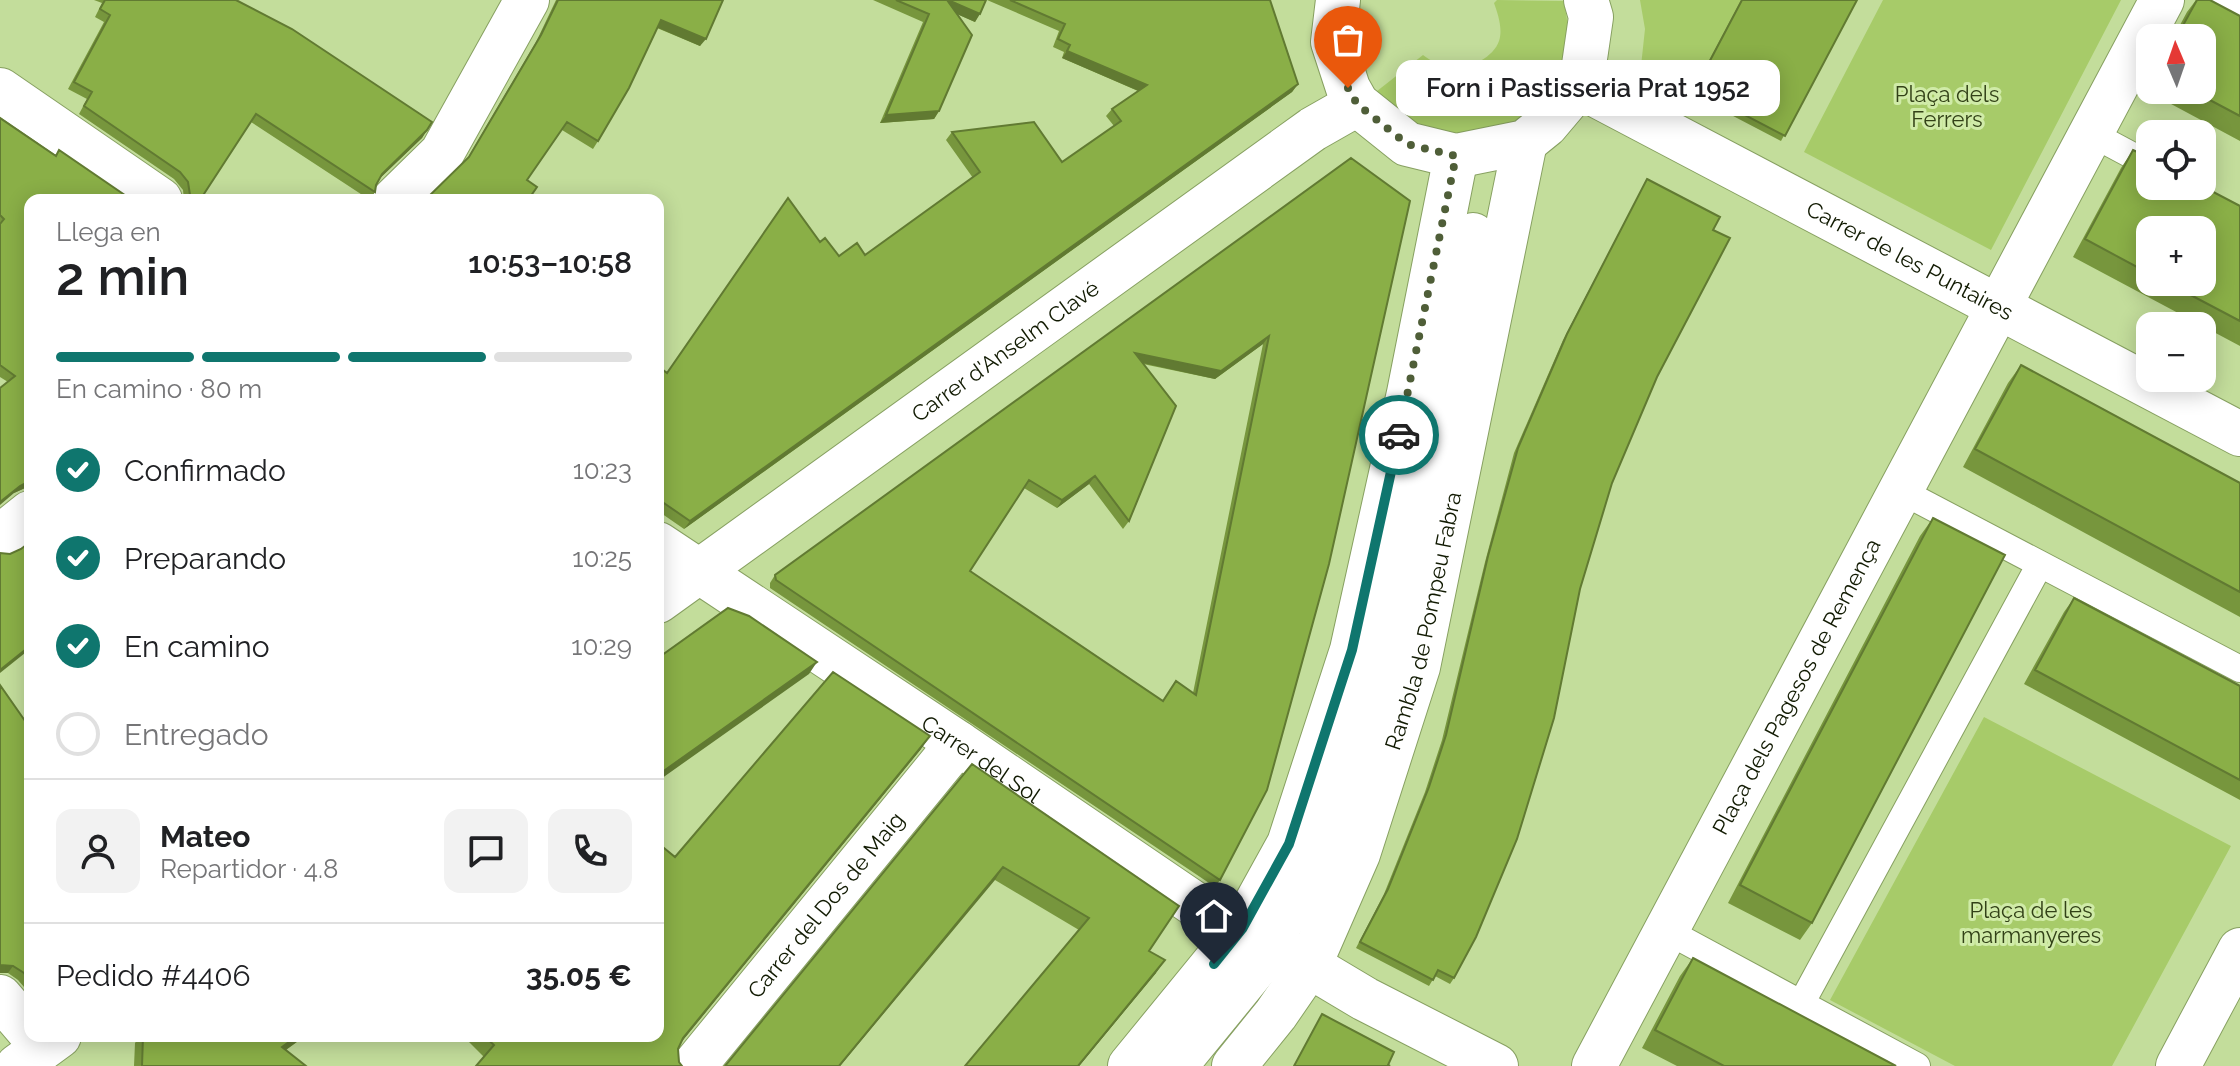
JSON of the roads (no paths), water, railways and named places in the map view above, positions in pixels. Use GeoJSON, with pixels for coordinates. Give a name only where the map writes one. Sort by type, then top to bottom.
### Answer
{"type":"FeatureCollection","features":[{"type":"Feature","properties":{"kind":"street"},"geometry":{"type":"LineString","coordinates":[[400,194],[442,153],[527,0]]}},
{"type":"Feature","properties":{"kind":"street"},"geometry":{"type":"LineString","coordinates":[[1338,0],[1333,42],[1348,88],[1357,104],[1407,144],[1456,156],[1525,142],[1546,125],[1579,86],[1591,17],[1586,0]]}},
{"type":"Feature","properties":{"kind":"street"},"geometry":{"type":"LineString","coordinates":[[1999,307],[2162,0]]}},
{"type":"Feature","properties":{"kind":"street","name":"Carrer de les Puntaires"},"geometry":{"type":"LineString","coordinates":[[1579,86],[2240,434]]}},
{"type":"Feature","properties":{"kind":"street"},"geometry":{"type":"LineString","coordinates":[[0,90],[151,194]]}},
{"type":"Feature","properties":{"kind":"street","name":"Carrer d'Anselm Clavé"},"geometry":{"type":"LineString","coordinates":[[664,597],[1313,129],[1357,104]]}},
{"type":"Feature","properties":{"kind":"street","name":"Rambla de Pompeu Fabra"},"geometry":{"type":"LineString","coordinates":[[1234,1066],[1309,966],[1358,854],[1418,667],[1525,142]]}},
{"type":"Feature","properties":{"kind":"street","name":"Rambla de Pompeu Fabra"},"geometry":{"type":"LineString","coordinates":[[1175,1066],[1260,962],[1256,936],[1352,650],[1409,393],[1456,156]]}},
{"type":"Feature","properties":{"kind":"street","name":"Rambla de Pompeu Fabra"},"geometry":{"type":"LineString","coordinates":[[1130,1066],[1256,936],[1339,812],[1402,582],[1473,235]]}},
{"type":"Feature","properties":{"kind":"street","name":"Plaça dels Pagesos de Remença"},"geometry":{"type":"LineString","coordinates":[[1594,1066],[1999,307]]}},
{"type":"Feature","properties":{"kind":"street"},"geometry":{"type":"LineString","coordinates":[[0,537],[24,518]]}},
{"type":"Feature","properties":{"kind":"street","name":"Carrer del Sol"},"geometry":{"type":"LineString","coordinates":[[664,548],[1202,909],[1256,936],[1365,999],[1496,1066]]}},
{"type":"Feature","properties":{"kind":"street","name":"Carrer del Dos de Maig"},"geometry":{"type":"LineString","coordinates":[[694,1066],[958,743]]}},
{"type":"Feature","properties":{"kind":"street"},"geometry":{"type":"LineString","coordinates":[[2178,1066],[2240,950]]}},
{"type":"Feature","properties":{"kind":"street"},"geometry":{"type":"LineString","coordinates":[[0,997],[24,1026]]}},
{"type":"Feature","properties":{"kind":"lane"},"geometry":{"type":"LineString","coordinates":[[2222,0],[2240,10]]}},
{"type":"Feature","properties":{"kind":"lane"},"geometry":{"type":"LineString","coordinates":[[2092,134],[2136,158]]}},
{"type":"Feature","properties":{"kind":"lane"},"geometry":{"type":"LineString","coordinates":[[1901,491],[2240,669]]}},
{"type":"Feature","properties":{"kind":"lane"},"geometry":{"type":"LineString","coordinates":[[1801,1004],[2040,564]]}},
{"type":"Feature","properties":{"kind":"lane"},"geometry":{"type":"LineString","coordinates":[[1667,931],[1917,1066]]}},
{"type":"Feature","properties":{"kind":"place","name":"Forn i Pastisseria Prat 1952"},"geometry":{"type":"Point","coordinates":[1348,88]}},
{"type":"Feature","properties":{"kind":"park label","name":"Plaça dels Ferrers"},"geometry":{"type":"Point","coordinates":[1947,106]}},
{"type":"Feature","properties":{"kind":"park label","name":"Plaça de les marmanyeres"},"geometry":{"type":"Point","coordinates":[2031,922]}}]}
